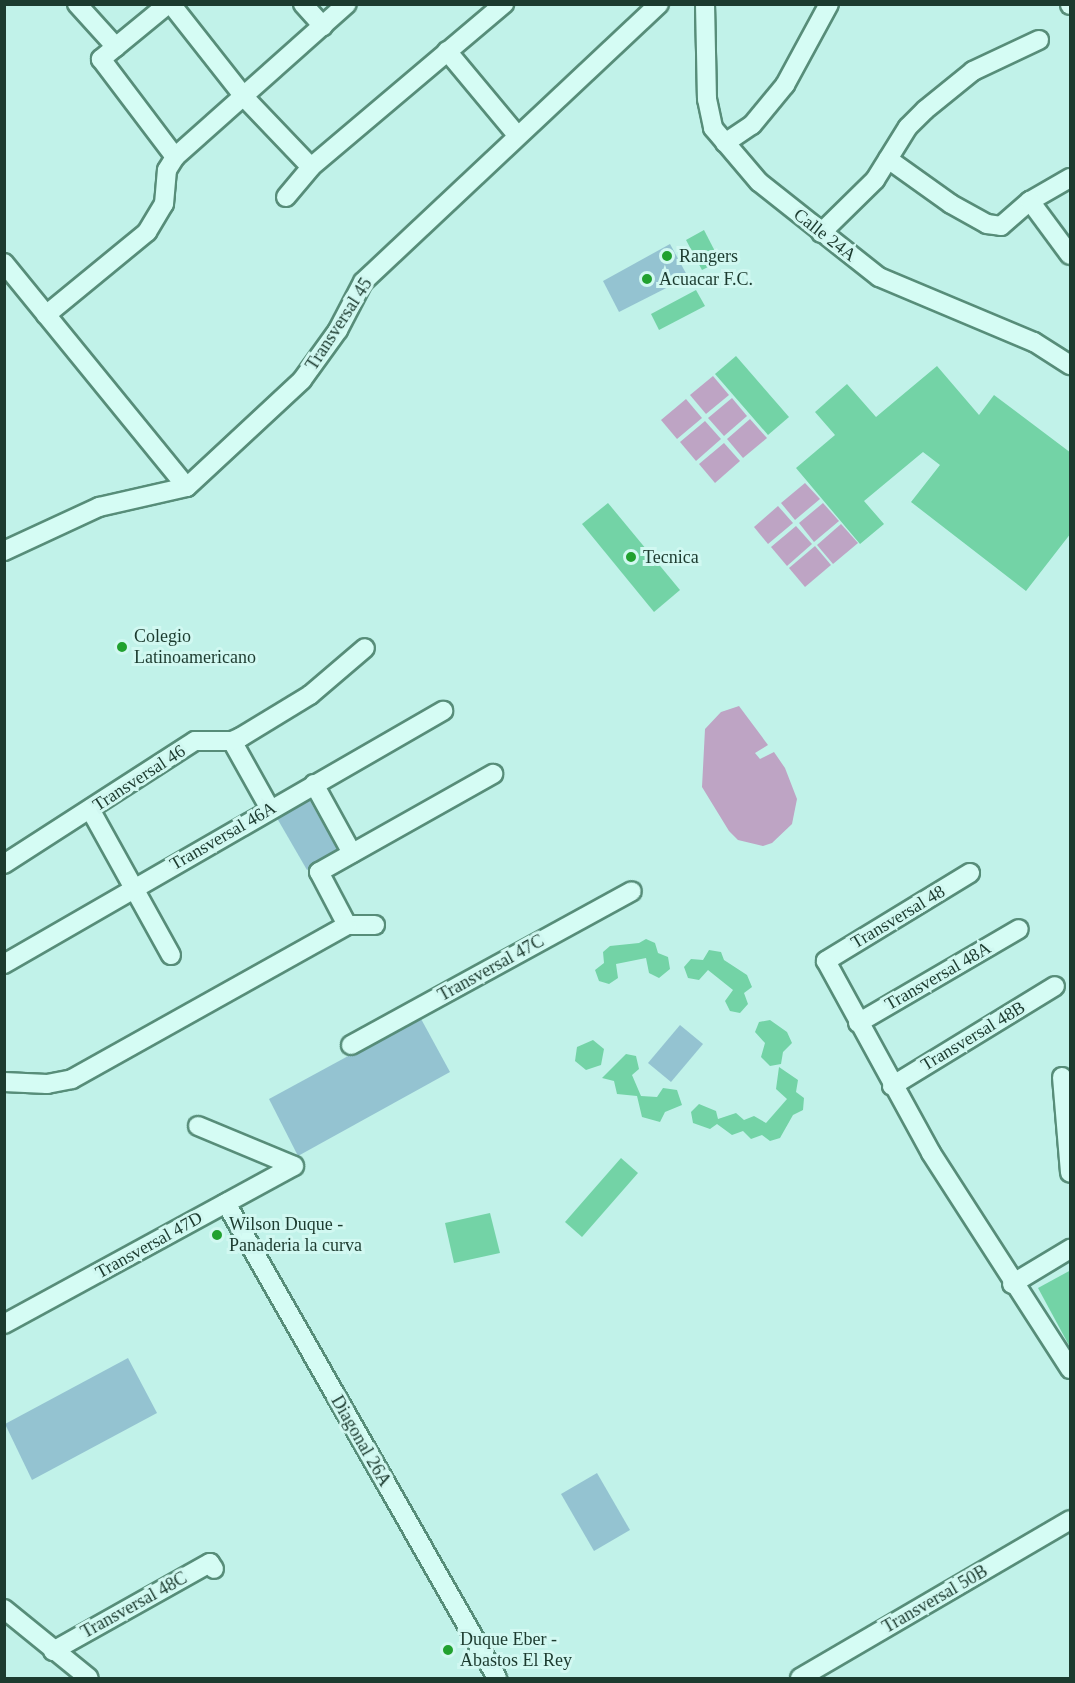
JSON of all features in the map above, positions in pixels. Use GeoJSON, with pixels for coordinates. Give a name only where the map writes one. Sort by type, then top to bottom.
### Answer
{"type":"FeatureCollection","features":[{"type":"Feature","properties":{"kind":"street"},"geometry":{"type":"LineString","coordinates":[[77,4],[116,47]]}},
{"type":"Feature","properties":{"kind":"street"},"geometry":{"type":"LineString","coordinates":[[175,157],[101,59],[169,4],[245,98],[311,167]]}},
{"type":"Feature","properties":{"kind":"street"},"geometry":{"type":"LineString","coordinates":[[303,4],[323,27]]}},
{"type":"Feature","properties":{"kind":"street"},"geometry":{"type":"LineString","coordinates":[[46,315],[147,232],[164,204],[167,170],[175,157],[245,98],[347,4]]}},
{"type":"Feature","properties":{"kind":"street"},"geometry":{"type":"LineString","coordinates":[[286,197],[311,167],[504,4]]}},
{"type":"Feature","properties":{"kind":"street","name":"Transversal 45"},"geometry":{"type":"LineString","coordinates":[[187,487],[302,380],[338,330],[363,282],[659,4]]}},
{"type":"Feature","properties":{"kind":"street","name":"Calle 24A"},"geometry":{"type":"LineString","coordinates":[[705,4],[707,99],[713,128],[759,182],[821,234],[879,277],[1034,342],[1071,365]]}},
{"type":"Feature","properties":{"kind":"street"},"geometry":{"type":"LineString","coordinates":[[725,143],[752,125],[786,85],[829,4]]}},
{"type":"Feature","properties":{"kind":"street"},"geometry":{"type":"LineString","coordinates":[[821,234],[875,180],[908,128],[973,71],[1039,40]]}},
{"type":"Feature","properties":{"kind":"street"},"geometry":{"type":"LineString","coordinates":[[447,51],[517,135]]}},
{"type":"Feature","properties":{"kind":"street"},"geometry":{"type":"LineString","coordinates":[[888,159],[987,224],[1001,226],[1030,201],[1071,178]]}},
{"type":"Feature","properties":{"kind":"street"},"geometry":{"type":"LineString","coordinates":[[1030,201],[1071,255]]}},
{"type":"Feature","properties":{"kind":"street"},"geometry":{"type":"LineString","coordinates":[[4,263],[187,487],[99,507],[4,551]]}},
{"type":"Feature","properties":{"kind":"street"},"geometry":{"type":"LineString","coordinates":[[270,808],[232,741],[310,695],[365,648]]}},
{"type":"Feature","properties":{"kind":"street","name":"Transversal 46A"},"geometry":{"type":"LineString","coordinates":[[4,964],[270,808],[443,711]]}},
{"type":"Feature","properties":{"kind":"street","name":"Transversal 46"},"geometry":{"type":"LineString","coordinates":[[6,861],[195,741],[232,741]]}},
{"type":"Feature","properties":{"kind":"street"},"geometry":{"type":"LineString","coordinates":[[347,925],[319,872],[494,774]]}},
{"type":"Feature","properties":{"kind":"street"},"geometry":{"type":"LineString","coordinates":[[314,784],[352,854]]}},
{"type":"Feature","properties":{"kind":"street"},"geometry":{"type":"LineString","coordinates":[[90,809],[171,955]]}},
{"type":"Feature","properties":{"kind":"street","name":"Transversal 48"},"geometry":{"type":"LineString","coordinates":[[858,1023],[826,961],[970,873]]}},
{"type":"Feature","properties":{"kind":"street","name":"Transversal 47C"},"geometry":{"type":"LineString","coordinates":[[351,1045],[632,891]]}},
{"type":"Feature","properties":{"kind":"street"},"geometry":{"type":"LineString","coordinates":[[4,1082],[47,1084],[72,1079],[347,925],[375,925]]}},
{"type":"Feature","properties":{"kind":"street","name":"Transversal 48A"},"geometry":{"type":"LineString","coordinates":[[858,1023],[1019,929]]}},
{"type":"Feature","properties":{"kind":"street","name":"Transversal 48B"},"geometry":{"type":"LineString","coordinates":[[892,1086],[1055,986]]}},
{"type":"Feature","properties":{"kind":"street"},"geometry":{"type":"LineString","coordinates":[[858,1023],[892,1086],[1012,1284],[1071,1369]]}},
{"type":"Feature","properties":{"kind":"street"},"geometry":{"type":"LineString","coordinates":[[1062,1077],[1071,1173]]}},
{"type":"Feature","properties":{"kind":"street","name":"Transversal 47D"},"geometry":{"type":"LineString","coordinates":[[4,1324],[294,1166],[198,1126]]}},
{"type":"Feature","properties":{"kind":"street","name":"Diagonal 26A"},"geometry":{"type":"LineString","coordinates":[[226,1203],[497,1678]]}},
{"type":"Feature","properties":{"kind":"street"},"geometry":{"type":"LineString","coordinates":[[1012,1284],[1071,1249]]}},
{"type":"Feature","properties":{"kind":"street","name":"Transversal 50B"},"geometry":{"type":"LineString","coordinates":[[800,1678],[1071,1520]]}},
{"type":"Feature","properties":{"kind":"street","name":"Transversal 48C"},"geometry":{"type":"LineString","coordinates":[[53,1651],[210,1563],[214,1569]]}},
{"type":"Feature","properties":{"kind":"street"},"geometry":{"type":"LineString","coordinates":[[4,1609],[89,1678]]}},
{"type":"Feature","properties":{"kind":"shaded area","name":"Acuacar F.C."},"geometry":{"type":"Polygon","coordinates":[[[670,244],[688,277],[619,312],[603,281],[670,244]]]}},
{"type":"Feature","properties":{"kind":"shaded area"},"geometry":{"type":"Polygon","coordinates":[[[713,376],[729,395],[706,414],[690,395],[713,376]]]}},
{"type":"Feature","properties":{"kind":"shaded area"},"geometry":{"type":"Polygon","coordinates":[[[732,398],[747,416],[724,436],[708,418],[732,398]]]}},
{"type":"Feature","properties":{"kind":"shaded area"},"geometry":{"type":"Polygon","coordinates":[[[686,399],[702,418],[677,439],[661,420],[686,399]]]}},
{"type":"Feature","properties":{"kind":"shaded area"},"geometry":{"type":"Polygon","coordinates":[[[750,419],[767,438],[743,458],[727,439],[750,419]]]}},
{"type":"Feature","properties":{"kind":"shaded area"},"geometry":{"type":"Polygon","coordinates":[[[705,421],[721,439],[696,461],[680,442],[705,421]]]}},
{"type":"Feature","properties":{"kind":"shaded area"},"geometry":{"type":"Polygon","coordinates":[[[724,443],[740,461],[715,483],[699,464],[724,443]]]}},
{"type":"Feature","properties":{"kind":"shaded area"},"geometry":{"type":"Polygon","coordinates":[[[805,483],[820,499],[795,520],[781,503],[805,483]]]}},
{"type":"Feature","properties":{"kind":"shaded area"},"geometry":{"type":"Polygon","coordinates":[[[823,503],[839,521],[814,542],[799,523],[823,503]]]}},
{"type":"Feature","properties":{"kind":"shaded area"},"geometry":{"type":"Polygon","coordinates":[[[778,506],[793,523],[768,544],[754,527],[778,506]]]}},
{"type":"Feature","properties":{"kind":"shaded area"},"geometry":{"type":"Polygon","coordinates":[[[841,524],[858,543],[833,564],[817,545],[841,524]]]}},
{"type":"Feature","properties":{"kind":"shaded area"},"geometry":{"type":"Polygon","coordinates":[[[796,526],[812,544],[787,566],[771,547],[796,526]]]}},
{"type":"Feature","properties":{"kind":"shaded area"},"geometry":{"type":"Polygon","coordinates":[[[815,546],[831,565],[805,587],[789,568],[815,546]]]}},
{"type":"Feature","properties":{"kind":"shaded area"},"geometry":{"type":"Polygon","coordinates":[[[739,706],[768,745],[755,753],[760,759],[774,752],[785,768],[797,799],[792,824],[772,843],[763,846],[738,840],[729,831],[702,787],[705,729],[721,712],[739,706]]]}},
{"type":"Feature","properties":{"kind":"shaded area"},"geometry":{"type":"Polygon","coordinates":[[[306,794],[339,852],[307,870],[274,813],[306,794]]]}},
{"type":"Feature","properties":{"kind":"shaded area"},"geometry":{"type":"Polygon","coordinates":[[[420,1017],[450,1072],[298,1156],[269,1099],[420,1017]]]}},
{"type":"Feature","properties":{"kind":"shaded area"},"geometry":{"type":"Polygon","coordinates":[[[680,1025],[703,1044],[671,1082],[648,1063],[680,1025]]]}},
{"type":"Feature","properties":{"kind":"shaded area"},"geometry":{"type":"Polygon","coordinates":[[[128,1358],[157,1413],[32,1480],[5,1424],[128,1358]]]}},
{"type":"Feature","properties":{"kind":"shaded area"},"geometry":{"type":"Polygon","coordinates":[[[597,1473],[630,1530],[594,1551],[561,1494],[597,1473]]]}},
{"type":"Feature","properties":{"kind":"building"},"geometry":{"type":"Polygon","coordinates":[[[704,230],[720,261],[702,270],[686,240],[704,230]]]}},
{"type":"Feature","properties":{"kind":"building"},"geometry":{"type":"Polygon","coordinates":[[[696,290],[705,306],[659,330],[651,314],[696,290]]]}},
{"type":"Feature","properties":{"kind":"building"},"geometry":{"type":"Polygon","coordinates":[[[736,356],[789,417],[768,435],[715,374],[736,356]]]}},
{"type":"Feature","properties":{"kind":"building"},"geometry":{"type":"Polygon","coordinates":[[[937,366],[979,415],[994,395],[1071,453],[1071,533],[1026,591],[911,502],[940,465],[923,452],[864,501],[884,524],[860,544],[796,468],[835,435],[815,412],[847,384],[876,417],[937,366]]]}},
{"type":"Feature","properties":{"kind":"building","name":"Tecnica"},"geometry":{"type":"Polygon","coordinates":[[[608,503],[680,590],[654,612],[582,524],[608,503]]]}},
{"type":"Feature","properties":{"kind":"building"},"geometry":{"type":"Polygon","coordinates":[[[646,939],[655,943],[658,953],[668,957],[670,969],[659,978],[649,973],[646,958],[616,964],[618,978],[609,984],[599,981],[595,970],[604,963],[603,952],[610,946],[639,943],[646,939]]]}},
{"type":"Feature","properties":{"kind":"building"},"geometry":{"type":"Polygon","coordinates":[[[709,950],[721,952],[724,960],[747,975],[752,987],[744,993],[748,1004],[740,1013],[730,1011],[725,1001],[733,990],[708,970],[699,980],[688,978],[684,967],[691,959],[703,960],[709,950]]]}},
{"type":"Feature","properties":{"kind":"building"},"geometry":{"type":"Polygon","coordinates":[[[770,1020],[787,1032],[792,1043],[783,1052],[781,1064],[770,1066],[761,1057],[765,1043],[755,1032],[759,1022],[770,1020]]]}},
{"type":"Feature","properties":{"kind":"building"},"geometry":{"type":"Polygon","coordinates":[[[593,1040],[604,1049],[601,1065],[586,1070],[575,1061],[577,1047],[593,1040]]]}},
{"type":"Feature","properties":{"kind":"building"},"geometry":{"type":"Polygon","coordinates":[[[626,1054],[636,1056],[639,1069],[632,1075],[641,1096],[657,1097],[663,1088],[677,1090],[682,1105],[665,1112],[660,1122],[642,1117],[637,1096],[617,1094],[614,1081],[602,1078],[626,1054]]]}},
{"type":"Feature","properties":{"kind":"building"},"geometry":{"type":"Polygon","coordinates":[[[779,1067],[798,1080],[796,1092],[804,1098],[803,1110],[793,1115],[780,1138],[770,1141],[762,1135],[751,1139],[743,1131],[732,1135],[717,1124],[710,1129],[693,1123],[691,1112],[699,1104],[716,1111],[718,1119],[736,1113],[744,1120],[754,1116],[766,1123],[787,1099],[776,1089],[779,1067]]]}},
{"type":"Feature","properties":{"kind":"building"},"geometry":{"type":"Polygon","coordinates":[[[621,1158],[638,1173],[582,1237],[565,1222],[621,1158]]]}},
{"type":"Feature","properties":{"kind":"building"},"geometry":{"type":"Polygon","coordinates":[[[490,1213],[500,1253],[454,1263],[445,1223],[490,1213]]]}},
{"type":"Feature","properties":{"kind":"building"},"geometry":{"type":"Polygon","coordinates":[[[1071,1270],[1071,1349],[1038,1288],[1071,1270]]]}},
{"type":"Feature","properties":{"kind":"place","name":"Rangers"},"geometry":{"type":"Point","coordinates":[667,256]}},
{"type":"Feature","properties":{"kind":"place","name":"Acuacar F.C."},"geometry":{"type":"Point","coordinates":[647,279]}},
{"type":"Feature","properties":{"kind":"place","name":"Tecnica"},"geometry":{"type":"Point","coordinates":[631,557]}},
{"type":"Feature","properties":{"kind":"place","name":"Colegio Latinoamericano"},"geometry":{"type":"Point","coordinates":[122,647]}},
{"type":"Feature","properties":{"kind":"place","name":"Wilson Duque - Panaderia la curva"},"geometry":{"type":"Point","coordinates":[217,1235]}},
{"type":"Feature","properties":{"kind":"place","name":"Duque Eber - Abastos El Rey"},"geometry":{"type":"Point","coordinates":[448,1650]}}]}
